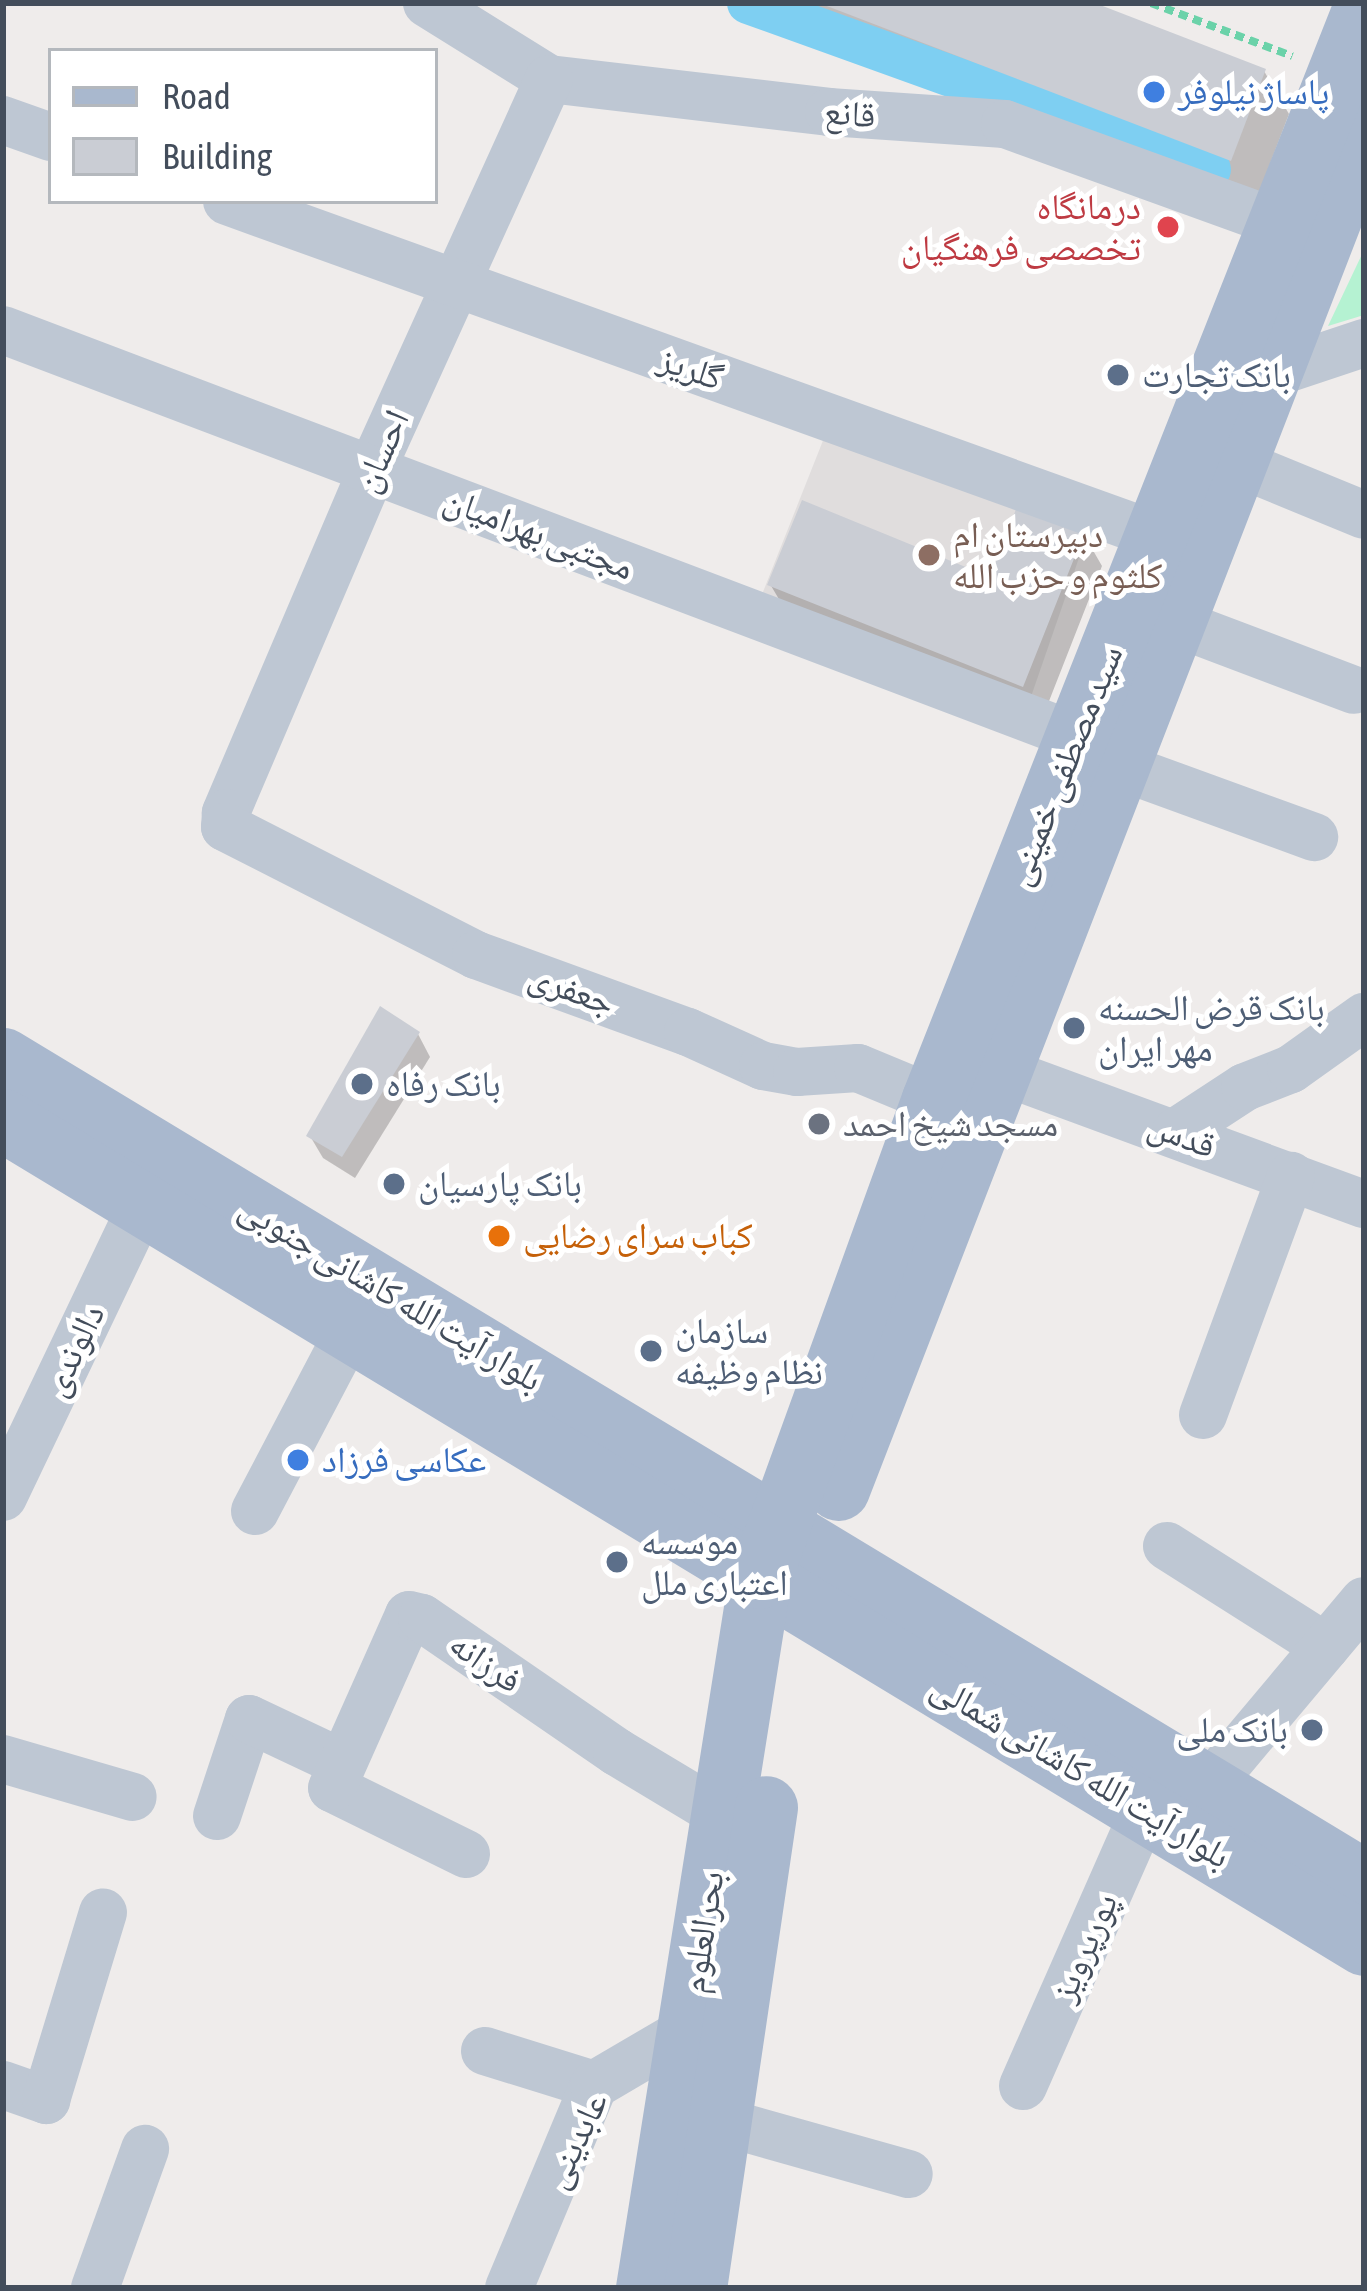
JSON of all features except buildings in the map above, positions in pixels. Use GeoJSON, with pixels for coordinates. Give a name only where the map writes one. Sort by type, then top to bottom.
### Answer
{"type":"FeatureCollection","features":[{"type":"Feature","properties":{"kind":"main road","name":"سید مصطفی خمینی"},"geometry":{"type":"LineString","coordinates":[[788,1564],[933,1099],[1096,750],[1174,622],[1268,375],[1279,223],[1364,8]]}},
{"type":"Feature","properties":{"kind":"main road","name":"سید مصطفی خمینی"},"geometry":{"type":"LineString","coordinates":[[788,1564],[999,1070],[1155,535],[1364,131]]}},
{"type":"Feature","properties":{"kind":"main road","name":"بلوار آیت الله کاشانی جنوبی"},"geometry":{"type":"LineString","coordinates":[[3,1059],[788,1564]]}},
{"type":"Feature","properties":{"kind":"main road","name":"بلوار آیت الله کاشانی جنوبی"},"geometry":{"type":"LineString","coordinates":[[3,1120],[351,1328],[788,1564]]}},
{"type":"Feature","properties":{"kind":"main road","name":"بلوار آیت الله کاشانی شمالی"},"geometry":{"type":"LineString","coordinates":[[788,1564],[1207,1788],[1364,1881]]}},
{"type":"Feature","properties":{"kind":"main road","name":"بلوار آیت الله کاشانی شمالی"},"geometry":{"type":"LineString","coordinates":[[788,1564],[1145,1809],[1364,1944]]}},
{"type":"Feature","properties":{"kind":"main road","name":"بحرالعلوم"},"geometry":{"type":"LineString","coordinates":[[647,2288],[722,1815],[788,1564]]}},
{"type":"Feature","properties":{"kind":"main road","name":"بحرالعلوم"},"geometry":{"type":"LineString","coordinates":[[695,2288],[788,1564]]}},
{"type":"Feature","properties":{"kind":"street","name":"قانع"},"geometry":{"type":"LineString","coordinates":[[427,3],[549,80],[829,112],[1006,124],[1279,223]]}},
{"type":"Feature","properties":{"kind":"street","name":"احسان"},"geometry":{"type":"LineString","coordinates":[[225,827],[226,813],[373,470],[549,80]]}},
{"type":"Feature","properties":{"kind":"street"},"geometry":{"type":"LineString","coordinates":[[3,120],[48,136]]}},
{"type":"Feature","properties":{"kind":"street","name":"گلریز"},"geometry":{"type":"LineString","coordinates":[[235,204],[1155,535]]}},
{"type":"Feature","properties":{"kind":"street","name":"مجتبی بهرامیان"},"geometry":{"type":"LineString","coordinates":[[3,330],[1314,837]]}},
{"type":"Feature","properties":{"kind":"street"},"geometry":{"type":"LineString","coordinates":[[1268,375],[1364,343]]}},
{"type":"Feature","properties":{"kind":"street"},"geometry":{"type":"LineString","coordinates":[[1234,462],[1364,514]]}},
{"type":"Feature","properties":{"kind":"street"},"geometry":{"type":"LineString","coordinates":[[1174,622],[1354,690]]}},
{"type":"Feature","properties":{"kind":"street","name":"جعفری"},"geometry":{"type":"LineString","coordinates":[[225,827],[476,955],[688,1032],[763,1066],[797,1072],[858,1068],[933,1099]]}},
{"type":"Feature","properties":{"kind":"street"},"geometry":{"type":"LineString","coordinates":[[1176,1132],[1245,1087],[1291,1069],[1364,1017]]}},
{"type":"Feature","properties":{"kind":"street","name":"قدس"},"geometry":{"type":"LineString","coordinates":[[999,1070],[1364,1204]]}},
{"type":"Feature","properties":{"kind":"street"},"geometry":{"type":"LineString","coordinates":[[1203,1415],[1291,1176]]}},
{"type":"Feature","properties":{"kind":"street","name":"دالوندی"},"geometry":{"type":"LineString","coordinates":[[3,1497],[143,1204]]}},
{"type":"Feature","properties":{"kind":"street"},"geometry":{"type":"LineString","coordinates":[[256,1510],[351,1328]]}},
{"type":"Feature","properties":{"kind":"street"},"geometry":{"type":"LineString","coordinates":[[1167,1546],[1326,1647]]}},
{"type":"Feature","properties":{"kind":"street"},"geometry":{"type":"LineString","coordinates":[[1207,1788],[1364,1601]]}},
{"type":"Feature","properties":{"kind":"street","name":"فرزانه"},"geometry":{"type":"LineString","coordinates":[[337,1776],[404,1620],[417,1616],[617,1753],[722,1815]]}},
{"type":"Feature","properties":{"kind":"street"},"geometry":{"type":"LineString","coordinates":[[217,1816],[249,1719],[466,1854]]}},
{"type":"Feature","properties":{"kind":"street"},"geometry":{"type":"LineString","coordinates":[[3,1759],[134,1797]]}},
{"type":"Feature","properties":{"kind":"street","name":"پورپرویز"},"geometry":{"type":"LineString","coordinates":[[1023,2086],[1145,1809]]}},
{"type":"Feature","properties":{"kind":"street"},"geometry":{"type":"LineString","coordinates":[[3,2086],[46,2100],[104,1912]]}},
{"type":"Feature","properties":{"kind":"street","name":"عابدینی"},"geometry":{"type":"LineString","coordinates":[[509,2288],[594,2085],[686,2031]]}},
{"type":"Feature","properties":{"kind":"street"},"geometry":{"type":"LineString","coordinates":[[485,2051],[594,2085]]}},
{"type":"Feature","properties":{"kind":"street"},"geometry":{"type":"LineString","coordinates":[[720,2121],[909,2174]]}},
{"type":"Feature","properties":{"kind":"street"},"geometry":{"type":"LineString","coordinates":[[95,2288],[145,2149]]}},
{"type":"Feature","properties":{"kind":"path"},"geometry":{"type":"LineString","coordinates":[[1151,3],[1338,73]]}},
{"type":"Feature","properties":{"kind":"shaded area","name":"دبیرستان ام کلثوم و حزب الله"},"geometry":{"type":"Polygon","coordinates":[[[828,428],[1090,526],[1025,714],[759,602],[828,428]]]}},
{"type":"Feature","properties":{"kind":"green space"},"geometry":{"type":"Polygon","coordinates":[[[1364,250],[1364,315],[1328,326],[1364,250]]]}},
{"type":"Feature","properties":{"kind":"waterway"},"geometry":{"type":"LineString","coordinates":[[748,3],[1210,169]]}},
{"type":"Feature","properties":{"kind":"place","name":"پاساژ نیلوفر"},"geometry":{"type":"Point","coordinates":[1154,92]}},
{"type":"Feature","properties":{"kind":"place","name":"درمانگاه تخصصی فرهنگیان"},"geometry":{"type":"Point","coordinates":[1168,227]}},
{"type":"Feature","properties":{"kind":"place","name":"بانک تجارت"},"geometry":{"type":"Point","coordinates":[1118,375]}},
{"type":"Feature","properties":{"kind":"place","name":"دبیرستان ام کلثوم و حزب الله"},"geometry":{"type":"Point","coordinates":[929,555]}},
{"type":"Feature","properties":{"kind":"place","name":"بانک قرض الحسنه مهر ایران"},"geometry":{"type":"Point","coordinates":[1074,1028]}},
{"type":"Feature","properties":{"kind":"place","name":"بانک رفاه"},"geometry":{"type":"Point","coordinates":[362,1084]}},
{"type":"Feature","properties":{"kind":"place","name":"مسجد شیخ احمد"},"geometry":{"type":"Point","coordinates":[819,1124]}},
{"type":"Feature","properties":{"kind":"place","name":"بانک پارسیان"},"geometry":{"type":"Point","coordinates":[394,1184]}},
{"type":"Feature","properties":{"kind":"place","name":"کباب سرای رضایی"},"geometry":{"type":"Point","coordinates":[499,1236]}},
{"type":"Feature","properties":{"kind":"place","name":"سازمان نظام وظیفه"},"geometry":{"type":"Point","coordinates":[651,1351]}},
{"type":"Feature","properties":{"kind":"place","name":"عکاسی فرزاد"},"geometry":{"type":"Point","coordinates":[298,1460]}},
{"type":"Feature","properties":{"kind":"place","name":"موسسه اعتباری ملل"},"geometry":{"type":"Point","coordinates":[617,1562]}},
{"type":"Feature","properties":{"kind":"place","name":"بانک ملی"},"geometry":{"type":"Point","coordinates":[1312,1730]}}]}
